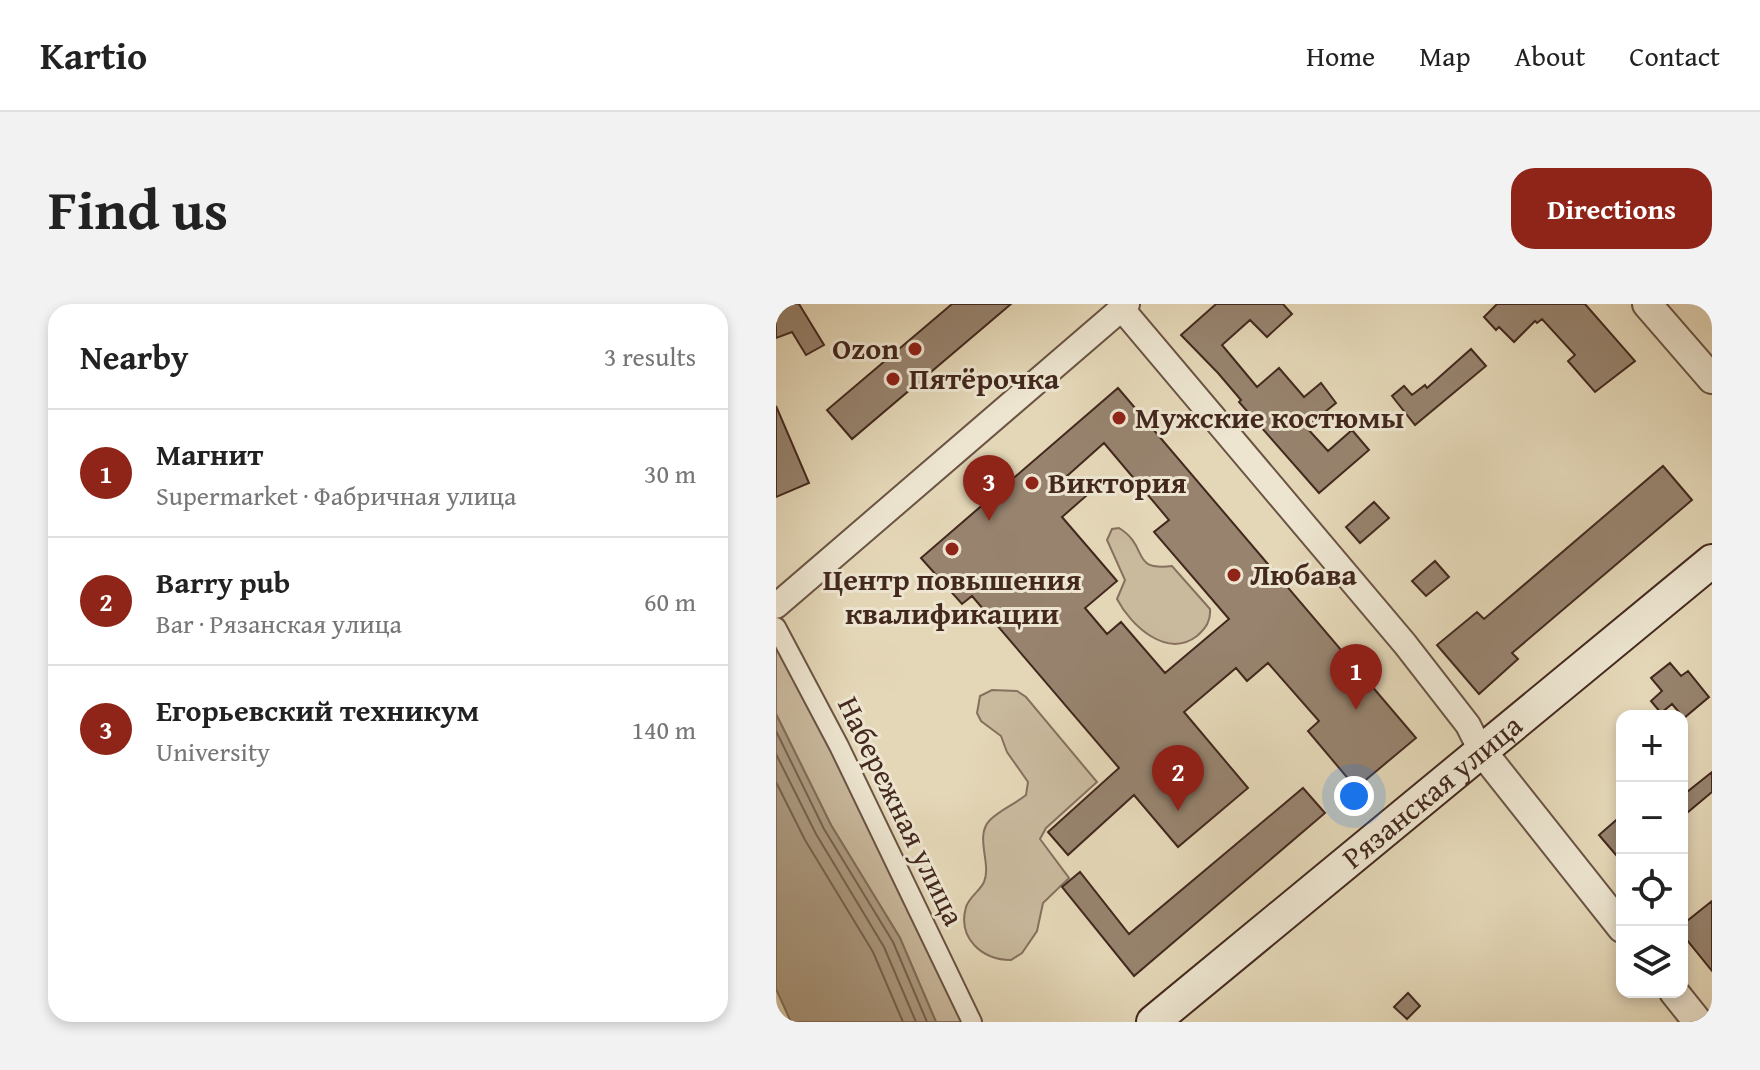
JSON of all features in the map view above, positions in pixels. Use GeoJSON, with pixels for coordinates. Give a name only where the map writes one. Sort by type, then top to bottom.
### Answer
{"type":"FeatureCollection","features":[{"type":"Feature","properties":{"kind":"main road","name":"Рязанская улица"},"geometry":{"type":"LineString","coordinates":[[1153,1022],[1480,749],[1712,561]]}},
{"type":"Feature","properties":{"kind":"street"},"geometry":{"type":"LineString","coordinates":[[1647,304],[1712,379]]}},
{"type":"Feature","properties":{"kind":"street"},"geometry":{"type":"LineString","coordinates":[[776,606],[1125,306],[1405,644],[1468,725],[1480,749],[1620,926]]}},
{"type":"Feature","properties":{"kind":"street","name":"Набережная улица"},"geometry":{"type":"LineString","coordinates":[[776,627],[839,746],[972,1022]]}},
{"type":"Feature","properties":{"kind":"street"},"geometry":{"type":"LineString","coordinates":[[1679,998],[1698,1022]]}},
{"type":"Feature","properties":{"kind":"shaded area"},"geometry":{"type":"Polygon","coordinates":[[[1119,528],[1128,535],[1145,561],[1159,567],[1172,566],[1210,609],[1207,624],[1197,636],[1186,642],[1162,642],[1141,629],[1123,609],[1117,599],[1125,580],[1107,540],[1112,529],[1119,528]]]}},
{"type":"Feature","properties":{"kind":"shaded area"},"geometry":{"type":"Polygon","coordinates":[[[776,647],[816,715],[964,1022],[936,1022],[900,938],[831,825],[776,714],[776,647]]]}},
{"type":"Feature","properties":{"kind":"shaded area"},"geometry":{"type":"Polygon","coordinates":[[[992,690],[1017,691],[1026,697],[1097,782],[1046,828],[1040,839],[1069,878],[1043,903],[1037,931],[1022,953],[1011,960],[991,956],[975,946],[965,929],[964,918],[967,903],[986,875],[985,827],[994,816],[1026,795],[1028,782],[1007,752],[1001,736],[981,721],[977,713],[980,696],[992,690]]]}},
{"type":"Feature","properties":{"kind":"water"},"geometry":{"type":"Polygon","coordinates":[[[776,714],[831,825],[900,938],[936,1022],[791,1022],[776,989],[776,714]]]}},
{"type":"Feature","properties":{"kind":"building"},"geometry":{"type":"Polygon","coordinates":[[[776,304],[799,304],[824,345],[806,355],[792,332],[776,338],[776,304]]]}},
{"type":"Feature","properties":{"kind":"building","name":"Пятёрочка"},"geometry":{"type":"Polygon","coordinates":[[[952,304],[1011,304],[852,439],[827,410],[952,304]]]}},
{"type":"Feature","properties":{"kind":"building"},"geometry":{"type":"Polygon","coordinates":[[[1216,304],[1283,304],[1292,314],[1267,337],[1250,320],[1222,345],[1257,387],[1279,368],[1304,397],[1321,383],[1336,403],[1306,427],[1328,451],[1352,430],[1369,450],[1319,493],[1239,402],[1241,400],[1218,373],[1181,335],[1216,304]]]}},
{"type":"Feature","properties":{"kind":"building"},"geometry":{"type":"Polygon","coordinates":[[[1497,304],[1585,304],[1635,361],[1595,392],[1568,361],[1575,355],[1542,319],[1537,323],[1535,321],[1514,342],[1499,327],[1496,330],[1484,317],[1497,304]]]}},
{"type":"Feature","properties":{"kind":"building"},"geometry":{"type":"Polygon","coordinates":[[[1471,349],[1486,366],[1415,425],[1392,396],[1404,386],[1412,395],[1425,385],[1427,388],[1471,349]]]}},
{"type":"Feature","properties":{"kind":"building"},"geometry":{"type":"Polygon","coordinates":[[[1118,388],[1416,738],[1356,788],[1308,731],[1319,721],[1268,663],[1247,681],[1236,668],[1184,712],[1248,788],[1178,847],[1134,795],[1068,855],[1048,832],[1119,768],[972,596],[962,604],[921,558],[1118,388]],[[1104,443],[1067,476],[1086,496],[1062,517],[1117,581],[1085,608],[1107,634],[1121,622],[1165,673],[1229,619],[1154,532],[1169,520],[1104,443]]]}},
{"type":"Feature","properties":{"kind":"building"},"geometry":{"type":"Polygon","coordinates":[[[776,406],[809,483],[776,497],[776,406]]]}},
{"type":"Feature","properties":{"kind":"building"},"geometry":{"type":"Polygon","coordinates":[[[1663,466],[1692,500],[1512,653],[1518,659],[1479,694],[1437,645],[1477,612],[1484,619],[1663,466]]]}},
{"type":"Feature","properties":{"kind":"building"},"geometry":{"type":"Polygon","coordinates":[[[1374,502],[1389,518],[1360,543],[1346,527],[1374,502]]]}},
{"type":"Feature","properties":{"kind":"building"},"geometry":{"type":"Polygon","coordinates":[[[1435,561],[1449,577],[1426,596],[1412,581],[1435,561]]]}},
{"type":"Feature","properties":{"kind":"building"},"geometry":{"type":"Polygon","coordinates":[[[1670,663],[1681,676],[1688,671],[1709,697],[1688,715],[1688,710],[1677,710],[1672,704],[1665,710],[1658,710],[1651,701],[1662,691],[1651,678],[1670,663]]]}},
{"type":"Feature","properties":{"kind":"building"},"geometry":{"type":"Polygon","coordinates":[[[1712,772],[1712,792],[1688,812],[1688,791],[1712,772]]]}},
{"type":"Feature","properties":{"kind":"building"},"geometry":{"type":"Polygon","coordinates":[[[1303,788],[1325,813],[1134,976],[1062,887],[1080,872],[1129,934],[1303,788]]]}},
{"type":"Feature","properties":{"kind":"building"},"geometry":{"type":"Polygon","coordinates":[[[1616,820],[1616,855],[1599,835],[1616,820]]]}},
{"type":"Feature","properties":{"kind":"building"},"geometry":{"type":"Polygon","coordinates":[[[1712,901],[1712,971],[1688,941],[1688,920],[1712,901]]]}},
{"type":"Feature","properties":{"kind":"building"},"geometry":{"type":"Polygon","coordinates":[[[1408,993],[1420,1006],[1407,1019],[1394,1007],[1408,993]]]}},
{"type":"Feature","properties":{"kind":"place","name":"Ozon"},"geometry":{"type":"Point","coordinates":[915,349]}},
{"type":"Feature","properties":{"kind":"place","name":"Пятёрочка"},"geometry":{"type":"Point","coordinates":[893,379]}},
{"type":"Feature","properties":{"kind":"place","name":"Мужские костюмы"},"geometry":{"type":"Point","coordinates":[1119,418]}},
{"type":"Feature","properties":{"kind":"place","name":"Виктория"},"geometry":{"type":"Point","coordinates":[1032,483]}},
{"type":"Feature","properties":{"kind":"place","name":"Егорьевский техникум"},"geometry":{"type":"Point","coordinates":[989,521]}},
{"type":"Feature","properties":{"kind":"place","name":"Центр повышения квалификации"},"geometry":{"type":"Point","coordinates":[952,549]}},
{"type":"Feature","properties":{"kind":"place","name":"Любава"},"geometry":{"type":"Point","coordinates":[1234,575]}},
{"type":"Feature","properties":{"kind":"place","name":"Магнит"},"geometry":{"type":"Point","coordinates":[1356,710]}},
{"type":"Feature","properties":{"kind":"place","name":"Barry pub"},"geometry":{"type":"Point","coordinates":[1178,811]}}]}
